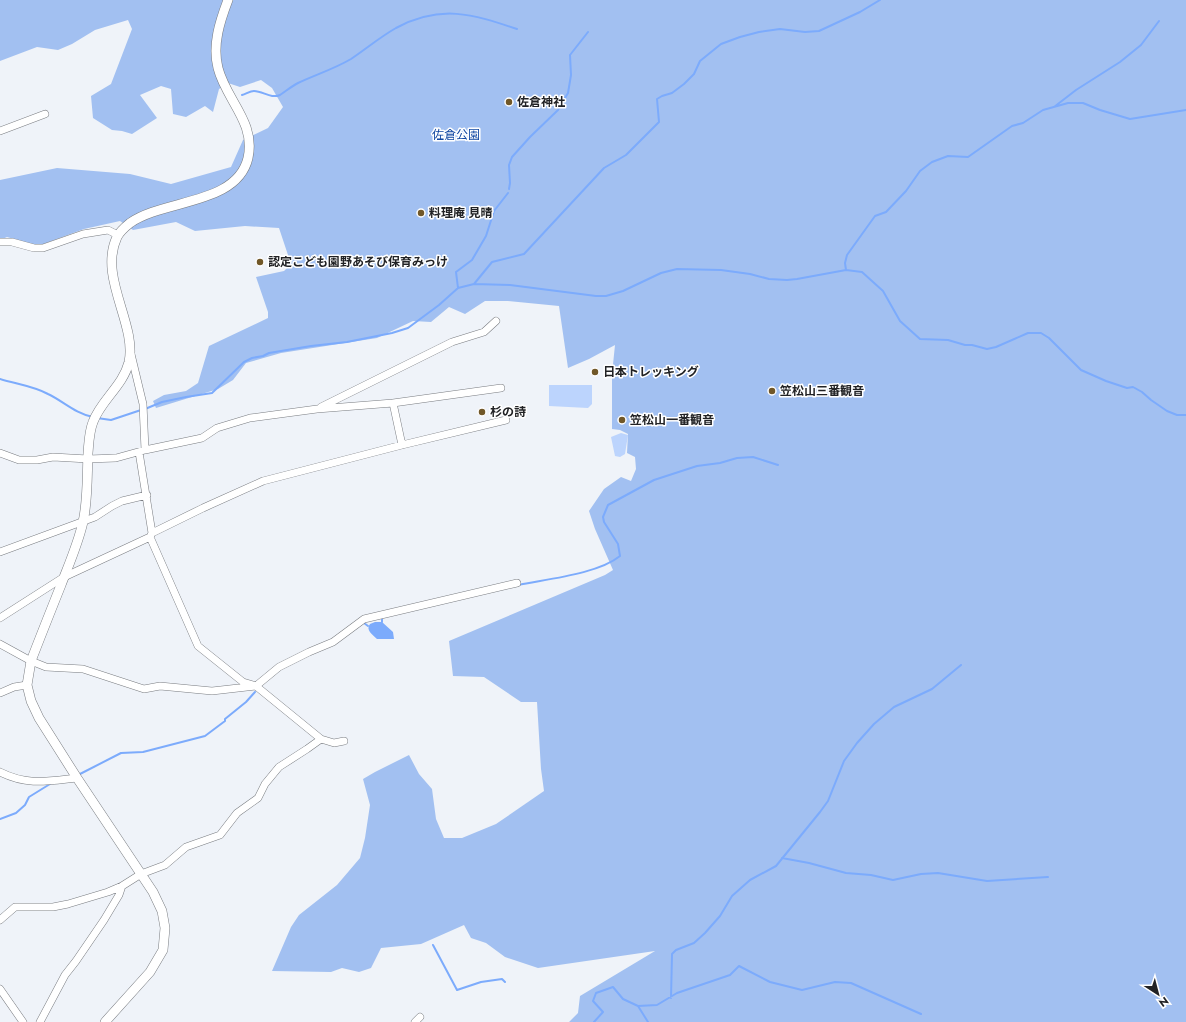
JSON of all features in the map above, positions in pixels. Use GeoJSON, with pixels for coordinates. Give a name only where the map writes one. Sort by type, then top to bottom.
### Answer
{"type":"FeatureCollection","features":[{"type":"Feature","properties":{"kind":"street"},"geometry":{"type":"LineString","coordinates":[[228,0],[218,32],[215,50],[217,67],[221,79],[248,131],[248,158],[245,166],[240,175],[231,184],[219,191],[208,196],[149,212],[137,218],[124,228],[118,235],[114,246],[112,262],[113,279],[143,404],[142,451],[151,535],[198,646],[243,682],[256,686],[320,740],[334,743],[344,741]]}},
{"type":"Feature","properties":{"kind":"street"},"geometry":{"type":"LineString","coordinates":[[0,130],[45,114]]}},
{"type":"Feature","properties":{"kind":"street"},"geometry":{"type":"LineString","coordinates":[[0,242],[12,242],[34,248],[43,248],[82,234],[108,230],[118,235]]}},
{"type":"Feature","properties":{"kind":"street"},"geometry":{"type":"LineString","coordinates":[[317,409],[452,342],[484,332],[496,321]]}},
{"type":"Feature","properties":{"kind":"street"},"geometry":{"type":"LineString","coordinates":[[106,1022],[150,972],[163,950],[165,928],[162,911],[153,892],[39,718],[31,701],[27,685],[31,661],[77,543],[84,521],[89,436],[95,418],[123,377],[129,362],[130,351]]}},
{"type":"Feature","properties":{"kind":"street"},"geometry":{"type":"LineString","coordinates":[[0,453],[20,460],[37,460],[53,456],[88,459],[116,458],[202,438],[217,428],[250,418],[317,409],[392,403],[500,388]]}},
{"type":"Feature","properties":{"kind":"street"},"geometry":{"type":"LineString","coordinates":[[392,403],[402,445]]}},
{"type":"Feature","properties":{"kind":"street"},"geometry":{"type":"LineString","coordinates":[[0,618],[64,577],[203,508],[263,481],[506,420]]}},
{"type":"Feature","properties":{"kind":"street"},"geometry":{"type":"LineString","coordinates":[[0,552],[95,517],[122,501],[147,495]]}},
{"type":"Feature","properties":{"kind":"street"},"geometry":{"type":"LineString","coordinates":[[0,644],[31,661],[46,667],[83,669],[144,689],[160,686],[212,691],[256,686],[279,668],[309,652],[333,642],[364,619],[517,583]]}},
{"type":"Feature","properties":{"kind":"street"},"geometry":{"type":"LineString","coordinates":[[0,693],[14,687],[27,685]]}},
{"type":"Feature","properties":{"kind":"street"},"geometry":{"type":"LineString","coordinates":[[0,920],[15,907],[53,907],[108,892],[122,886],[141,874],[165,865],[186,847],[220,835],[237,813],[258,798],[265,784],[279,766],[320,740]]}},
{"type":"Feature","properties":{"kind":"street"},"geometry":{"type":"LineString","coordinates":[[0,772],[21,780],[37,782],[77,778]]}},
{"type":"Feature","properties":{"kind":"street"},"geometry":{"type":"LineString","coordinates":[[40,1022],[65,975],[104,920],[119,895],[122,886]]}},
{"type":"Feature","properties":{"kind":"street"},"geometry":{"type":"LineString","coordinates":[[0,989],[23,1022]]}},
{"type":"Feature","properties":{"kind":"shaded area"},"geometry":{"type":"Polygon","coordinates":[[[549,385],[592,385],[592,404],[588,408],[549,406],[549,385]]]}},
{"type":"Feature","properties":{"kind":"shaded area"},"geometry":{"type":"Polygon","coordinates":[[[621,433],[628,435],[625,454],[620,457],[615,456],[611,437],[621,433]]]}},
{"type":"Feature","properties":{"kind":"shaded area"},"geometry":{"type":"Polygon","coordinates":[[[382,622],[393,632],[394,639],[377,639],[368,628],[370,624],[382,622]]]}},
{"type":"Feature","properties":{"kind":"green space","name":"佐倉公園"},"geometry":{"type":"Polygon","coordinates":[[[0,0],[1186,0],[1186,1022],[569,1022],[578,1013],[580,996],[655,951],[538,968],[505,957],[486,943],[471,938],[464,925],[421,944],[381,948],[371,968],[359,972],[342,968],[331,972],[272,971],[291,927],[299,915],[337,885],[360,858],[365,838],[370,805],[363,779],[409,755],[419,774],[432,789],[436,819],[444,838],[462,838],[496,824],[544,791],[541,769],[537,702],[521,702],[484,677],[453,676],[449,641],[605,575],[613,570],[595,529],[589,511],[604,489],[621,477],[631,481],[636,469],[635,457],[627,453],[628,434],[620,430],[612,429],[612,374],[615,345],[568,368],[559,306],[508,301],[485,301],[465,314],[449,307],[431,322],[413,321],[377,338],[281,353],[246,363],[233,380],[218,389],[156,408],[153,401],[164,395],[186,391],[198,383],[209,346],[268,318],[268,312],[256,277],[284,271],[291,264],[279,228],[245,226],[195,231],[176,222],[133,230],[120,221],[84,229],[38,246],[7,237],[0,240],[0,180],[57,168],[130,174],[171,184],[231,167],[243,140],[268,128],[283,107],[272,88],[261,80],[240,87],[228,83],[219,89],[213,112],[205,106],[186,117],[173,114],[171,89],[161,86],[140,95],[157,118],[132,134],[112,130],[93,118],[91,96],[111,84],[132,29],[128,20],[95,30],[72,44],[58,50],[37,47],[0,61],[0,0]]]}},
{"type":"Feature","properties":{"kind":"waterway"},"geometry":{"type":"LineString","coordinates":[[474,284],[492,262],[524,254],[604,168],[626,155],[659,122],[657,99],[672,93],[684,84],[694,74],[700,61],[721,44],[759,32],[780,29],[805,32],[819,31],[860,12],[880,0]]}},
{"type":"Feature","properties":{"kind":"waterway"},"geometry":{"type":"LineString","coordinates":[[242,95],[251,91],[257,91],[273,96],[280,95],[298,83],[345,63],[396,28],[428,16],[442,14],[471,16],[517,29]]}},
{"type":"Feature","properties":{"kind":"waterway"},"geometry":{"type":"LineString","coordinates":[[1054,107],[1076,90],[1120,62],[1141,45],[1159,21]]}},
{"type":"Feature","properties":{"kind":"waterway"},"geometry":{"type":"LineString","coordinates":[[509,189],[509,165],[512,157],[558,110],[568,93],[571,75],[570,55],[588,32]]}},
{"type":"Feature","properties":{"kind":"waterway"},"geometry":{"type":"LineString","coordinates":[[846,270],[845,263],[847,255],[875,216],[886,212],[906,191],[920,171],[932,162],[948,156],[968,157],[1012,126],[1023,123],[1043,110],[1068,103],[1083,103],[1130,119],[1186,110]]}},
{"type":"Feature","properties":{"kind":"waterway"},"geometry":{"type":"LineString","coordinates":[[458,288],[456,272],[472,260],[486,236],[494,211],[508,193]]}},
{"type":"Feature","properties":{"kind":"waterway"},"geometry":{"type":"LineString","coordinates":[[145,409],[162,402],[212,393],[244,362],[252,358],[269,353],[347,342],[392,333],[408,328],[439,305],[458,288],[474,284],[510,285],[606,296],[623,291],[661,273],[677,269],[721,270],[750,274],[769,279],[787,280],[846,270],[862,272],[883,291],[900,321],[920,339],[948,340],[987,349],[996,347],[1028,333],[1041,333],[1049,338],[1081,370],[1127,388],[1133,387],[1167,411],[1177,415],[1186,415]]}},
{"type":"Feature","properties":{"kind":"waterway"},"geometry":{"type":"LineString","coordinates":[[0,379],[42,391],[81,413],[93,417]]}},
{"type":"Feature","properties":{"kind":"waterway"},"geometry":{"type":"LineString","coordinates":[[97,418],[111,420],[141,410]]}},
{"type":"Feature","properties":{"kind":"waterway"},"geometry":{"type":"LineString","coordinates":[[518,585],[586,572],[620,556],[618,544],[604,522],[603,517],[608,505],[654,480],[697,466],[720,463],[737,458],[753,457],[778,465]]}},
{"type":"Feature","properties":{"kind":"waterway"},"geometry":{"type":"LineString","coordinates":[[382,617],[382,622]]}},
{"type":"Feature","properties":{"kind":"waterway"},"geometry":{"type":"LineString","coordinates":[[364,623],[368,626]]}},
{"type":"Feature","properties":{"kind":"waterway"},"geometry":{"type":"LineString","coordinates":[[671,998],[672,954],[676,950],[694,943],[705,933],[720,916],[732,896],[750,880],[776,866],[828,801],[844,761],[857,743],[874,724],[894,707],[932,689],[961,665]]}},
{"type":"Feature","properties":{"kind":"waterway"},"geometry":{"type":"LineString","coordinates":[[80,774],[121,753],[143,752],[205,736],[225,721],[225,719],[246,702],[255,692]]}},
{"type":"Feature","properties":{"kind":"waterway"},"geometry":{"type":"LineString","coordinates":[[0,819],[16,813],[25,805],[29,797],[50,784]]}},
{"type":"Feature","properties":{"kind":"waterway"},"geometry":{"type":"LineString","coordinates":[[782,858],[809,863],[846,873],[871,875],[893,880],[921,874],[938,873],[987,881],[1048,877]]}},
{"type":"Feature","properties":{"kind":"waterway"},"geometry":{"type":"LineString","coordinates":[[433,945],[457,990],[481,982],[502,979],[505,982]]}},
{"type":"Feature","properties":{"kind":"waterway"},"geometry":{"type":"LineString","coordinates":[[594,1022],[603,1012],[593,1001],[596,993],[613,987],[623,999],[638,1006],[657,1005],[677,993],[730,975],[739,966],[770,982],[802,990],[835,982],[851,983],[921,1014]]}},
{"type":"Feature","properties":{"kind":"waterway"},"geometry":{"type":"LineString","coordinates":[[638,1006],[648,1022]]}},
{"type":"Feature","properties":{"kind":"place","name":"佐倉神社"},"geometry":{"type":"Point","coordinates":[509,102]}},
{"type":"Feature","properties":{"kind":"place","name":"料理庵 見晴"},"geometry":{"type":"Point","coordinates":[421,213]}},
{"type":"Feature","properties":{"kind":"place","name":"認定こども園野あそび保育みっけ"},"geometry":{"type":"Point","coordinates":[260,262]}},
{"type":"Feature","properties":{"kind":"place","name":"日本トレッキング"},"geometry":{"type":"Point","coordinates":[595,372]}},
{"type":"Feature","properties":{"kind":"place","name":"笠松山三番観音"},"geometry":{"type":"Point","coordinates":[772,391]}},
{"type":"Feature","properties":{"kind":"place","name":"杉の詩"},"geometry":{"type":"Point","coordinates":[482,412]}},
{"type":"Feature","properties":{"kind":"place","name":"笠松山一番観音"},"geometry":{"type":"Point","coordinates":[622,420]}}]}
